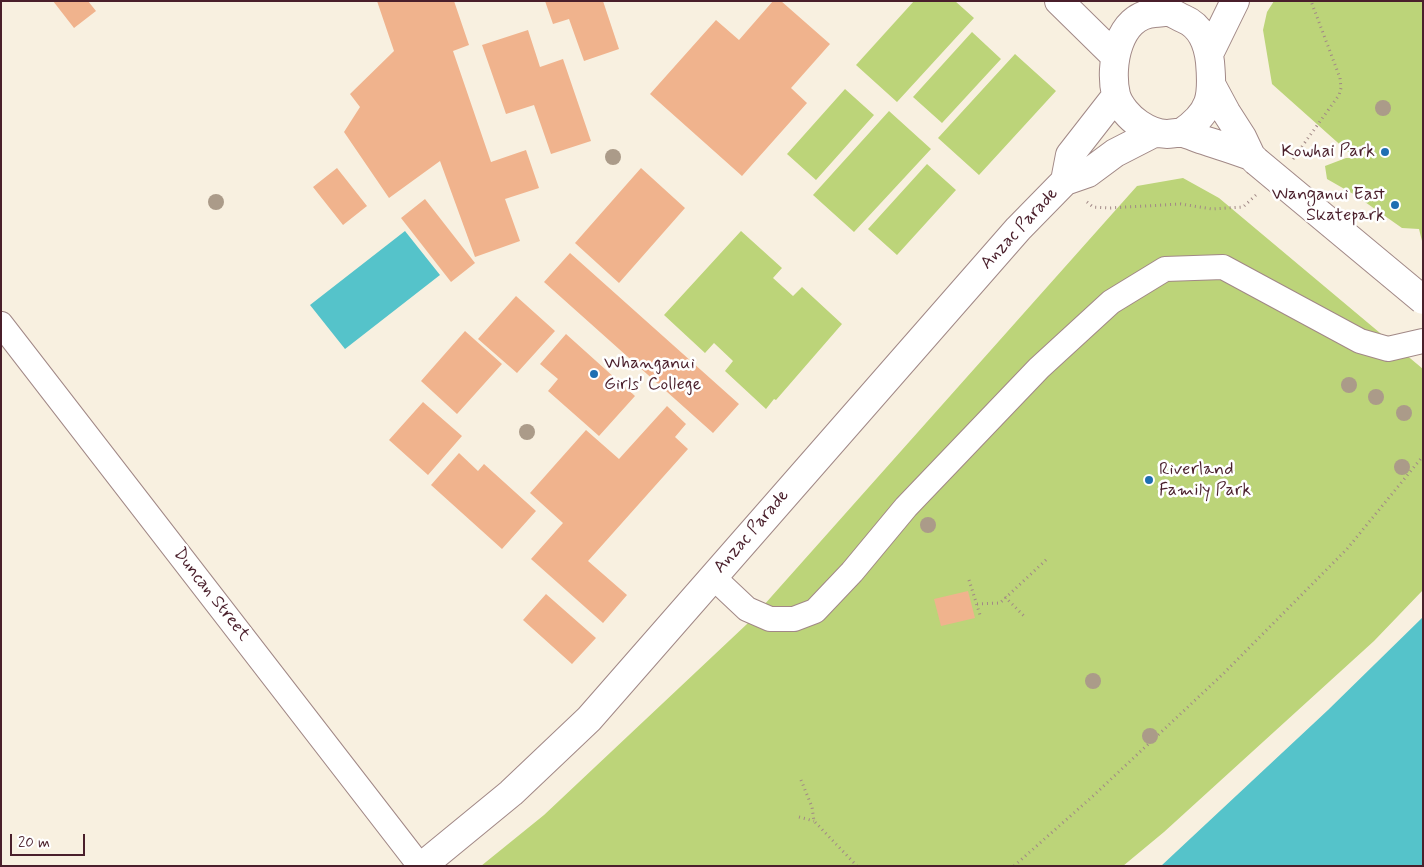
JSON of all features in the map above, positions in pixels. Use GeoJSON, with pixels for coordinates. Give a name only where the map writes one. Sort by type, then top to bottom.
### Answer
{"type":"FeatureCollection","features":[{"type":"Feature","properties":{"kind":"main road"},"geometry":{"type":"LineString","coordinates":[[1059,1],[1114,56]]}},
{"type":"Feature","properties":{"kind":"main road"},"geometry":{"type":"LineString","coordinates":[[1209,54],[1235,1]]}},
{"type":"Feature","properties":{"kind":"main road"},"geometry":{"type":"LineString","coordinates":[[1181,133],[1194,124],[1204,113],[1209,103],[1212,86],[1209,54],[1202,34],[1191,22],[1157,7],[1136,20],[1126,30],[1120,42],[1114,56],[1116,96],[1127,113],[1139,124],[1154,133],[1181,133],[1254,158]]}},
{"type":"Feature","properties":{"kind":"main road"},"geometry":{"type":"LineString","coordinates":[[1212,86],[1254,158],[1423,300]]}},
{"type":"Feature","properties":{"kind":"main road","name":"Anzac Parade"},"geometry":{"type":"LineString","coordinates":[[1065,181],[1070,155],[1116,96]]}},
{"type":"Feature","properties":{"kind":"main road","name":"Anzac Parade"},"geometry":{"type":"LineString","coordinates":[[421,866],[511,793],[582,726],[1018,229],[1065,181],[1088,173],[1115,152],[1154,133]]}},
{"type":"Feature","properties":{"kind":"street"},"geometry":{"type":"LineString","coordinates":[[713,577],[748,609],[770,619],[794,619],[815,611],[852,572],[906,507],[1039,368],[1112,302],[1165,269],[1223,267],[1360,340],[1388,349],[1423,341]]}},
{"type":"Feature","properties":{"kind":"street","name":"Duncan Street"},"geometry":{"type":"LineString","coordinates":[[1,324],[421,866]]}},
{"type":"Feature","properties":{"kind":"path"},"geometry":{"type":"LineString","coordinates":[[1292,160],[1341,88],[1340,78],[1311,1]]}},
{"type":"Feature","properties":{"kind":"path"},"geometry":{"type":"LineString","coordinates":[[1065,181],[1093,207],[1109,208],[1181,204],[1212,209],[1243,207],[1257,194]]}},
{"type":"Feature","properties":{"kind":"path"},"geometry":{"type":"LineString","coordinates":[[1014,866],[1093,796],[1223,674],[1348,549],[1423,456]]}},
{"type":"Feature","properties":{"kind":"path"},"geometry":{"type":"LineString","coordinates":[[977,604],[1000,603],[1047,559]]}},
{"type":"Feature","properties":{"kind":"path"},"geometry":{"type":"LineString","coordinates":[[969,580],[981,618]]}},
{"type":"Feature","properties":{"kind":"path"},"geometry":{"type":"LineString","coordinates":[[1006,597],[1024,616]]}},
{"type":"Feature","properties":{"kind":"path"},"geometry":{"type":"LineString","coordinates":[[801,780],[812,808],[814,821]]}},
{"type":"Feature","properties":{"kind":"path"},"geometry":{"type":"LineString","coordinates":[[799,817],[814,821],[857,866]]}},
{"type":"Feature","properties":{"kind":"green space"},"geometry":{"type":"Polygon","coordinates":[[[914,1],[955,1],[974,18],[897,102],[856,65],[914,1]]]}},
{"type":"Feature","properties":{"kind":"green space","name":"Kowhai Park"},"geometry":{"type":"Polygon","coordinates":[[[1274,1],[1423,1],[1423,245],[1419,229],[1402,228],[1355,195],[1327,179],[1325,166],[1346,158],[1355,158],[1272,84],[1263,30],[1267,12],[1274,1]]]}},
{"type":"Feature","properties":{"kind":"green space"},"geometry":{"type":"Polygon","coordinates":[[[972,32],[1001,59],[942,123],[913,97],[972,32]]]}},
{"type":"Feature","properties":{"kind":"green space"},"geometry":{"type":"Polygon","coordinates":[[[1015,54],[1056,91],[979,175],[938,138],[1015,54]]]}},
{"type":"Feature","properties":{"kind":"green space"},"geometry":{"type":"Polygon","coordinates":[[[845,89],[874,115],[816,180],[787,154],[845,89]]]}},
{"type":"Feature","properties":{"kind":"green space"},"geometry":{"type":"Polygon","coordinates":[[[889,111],[931,149],[854,232],[813,195],[889,111]]]}},
{"type":"Feature","properties":{"kind":"green space"},"geometry":{"type":"Polygon","coordinates":[[[927,164],[956,190],[897,255],[868,229],[927,164]]]}},
{"type":"Feature","properties":{"kind":"green space","name":"Riverland Family Park"},"geometry":{"type":"Polygon","coordinates":[[[1183,178],[1219,198],[1423,369],[1423,590],[1374,641],[1164,832],[1123,866],[481,866],[544,815],[747,624],[1137,186],[1183,178]]]}},
{"type":"Feature","properties":{"kind":"green space"},"geometry":{"type":"Polygon","coordinates":[[[741,231],[782,268],[773,278],[793,296],[802,287],[842,324],[766,409],[725,371],[733,361],[714,343],[705,353],[664,315],[741,231]]]}},
{"type":"Feature","properties":{"kind":"water"},"geometry":{"type":"Polygon","coordinates":[[[405,231],[440,275],[345,349],[310,305],[405,231]]]}},
{"type":"Feature","properties":{"kind":"water"},"geometry":{"type":"Polygon","coordinates":[[[1423,617],[1423,866],[1161,866],[1328,710],[1423,617]]]}},
{"type":"Feature","properties":{"kind":"building"},"geometry":{"type":"Polygon","coordinates":[[[53,1],[88,1],[96,11],[74,28],[53,1]]]}},
{"type":"Feature","properties":{"kind":"building"},"geometry":{"type":"Polygon","coordinates":[[[377,1],[454,1],[469,45],[453,51],[491,162],[526,150],[539,188],[505,199],[520,241],[475,257],[440,161],[389,198],[344,132],[360,107],[350,94],[394,51],[377,1]]]}},
{"type":"Feature","properties":{"kind":"building"},"geometry":{"type":"Polygon","coordinates":[[[545,1],[603,1],[619,49],[584,61],[569,19],[553,24],[545,1]]]}},
{"type":"Feature","properties":{"kind":"building"},"geometry":{"type":"Polygon","coordinates":[[[773,1],[781,1],[830,44],[791,88],[807,103],[742,176],[650,94],[716,20],[739,40],[773,1]]]}},
{"type":"Feature","properties":{"kind":"building"},"geometry":{"type":"Polygon","coordinates":[[[528,30],[540,67],[563,59],[591,141],[551,154],[534,105],[506,114],[482,45],[528,30]]]}},
{"type":"Feature","properties":{"kind":"building"},"geometry":{"type":"Polygon","coordinates":[[[337,168],[367,206],[343,225],[313,187],[337,168]]]}},
{"type":"Feature","properties":{"kind":"building"},"geometry":{"type":"Polygon","coordinates":[[[641,168],[685,208],[619,283],[575,243],[641,168]]]}},
{"type":"Feature","properties":{"kind":"building"},"geometry":{"type":"Polygon","coordinates":[[[425,199],[475,263],[451,282],[401,218],[425,199]]]}},
{"type":"Feature","properties":{"kind":"building"},"geometry":{"type":"Polygon","coordinates":[[[570,253],[739,404],[713,433],[544,282],[570,253]]]}},
{"type":"Feature","properties":{"kind":"building"},"geometry":{"type":"Polygon","coordinates":[[[516,296],[555,331],[517,373],[478,339],[516,296]]]}},
{"type":"Feature","properties":{"kind":"building"},"geometry":{"type":"Polygon","coordinates":[[[465,331],[502,364],[457,414],[421,381],[465,331]]]}},
{"type":"Feature","properties":{"kind":"building"},"geometry":{"type":"Polygon","coordinates":[[[566,334],[635,396],[599,436],[548,391],[558,379],[540,364],[566,334]]]}},
{"type":"Feature","properties":{"kind":"building"},"geometry":{"type":"Polygon","coordinates":[[[423,402],[462,436],[428,475],[389,440],[423,402]]]}},
{"type":"Feature","properties":{"kind":"building"},"geometry":{"type":"Polygon","coordinates":[[[667,406],[686,424],[675,437],[688,449],[588,561],[627,595],[603,623],[531,559],[563,523],[530,493],[586,430],[619,459],[667,406]]]}},
{"type":"Feature","properties":{"kind":"building"},"geometry":{"type":"Polygon","coordinates":[[[459,453],[478,471],[484,464],[536,511],[502,549],[431,485],[459,453]]]}},
{"type":"Feature","properties":{"kind":"building"},"geometry":{"type":"Polygon","coordinates":[[[968,591],[975,618],[941,626],[934,599],[968,591]]]}},
{"type":"Feature","properties":{"kind":"building"},"geometry":{"type":"Polygon","coordinates":[[[546,594],[596,638],[572,664],[523,620],[546,594]]]}},
{"type":"Feature","properties":{"kind":"place","name":"Kowhai Park"},"geometry":{"type":"Point","coordinates":[1385,152]}},
{"type":"Feature","properties":{"kind":"place","name":"Wanganui East Skatepark"},"geometry":{"type":"Point","coordinates":[1395,205]}},
{"type":"Feature","properties":{"kind":"place","name":"Whanganui Girls' College"},"geometry":{"type":"Point","coordinates":[594,374]}},
{"type":"Feature","properties":{"kind":"place","name":"Riverland Family Park"},"geometry":{"type":"Point","coordinates":[1149,480]}}]}
